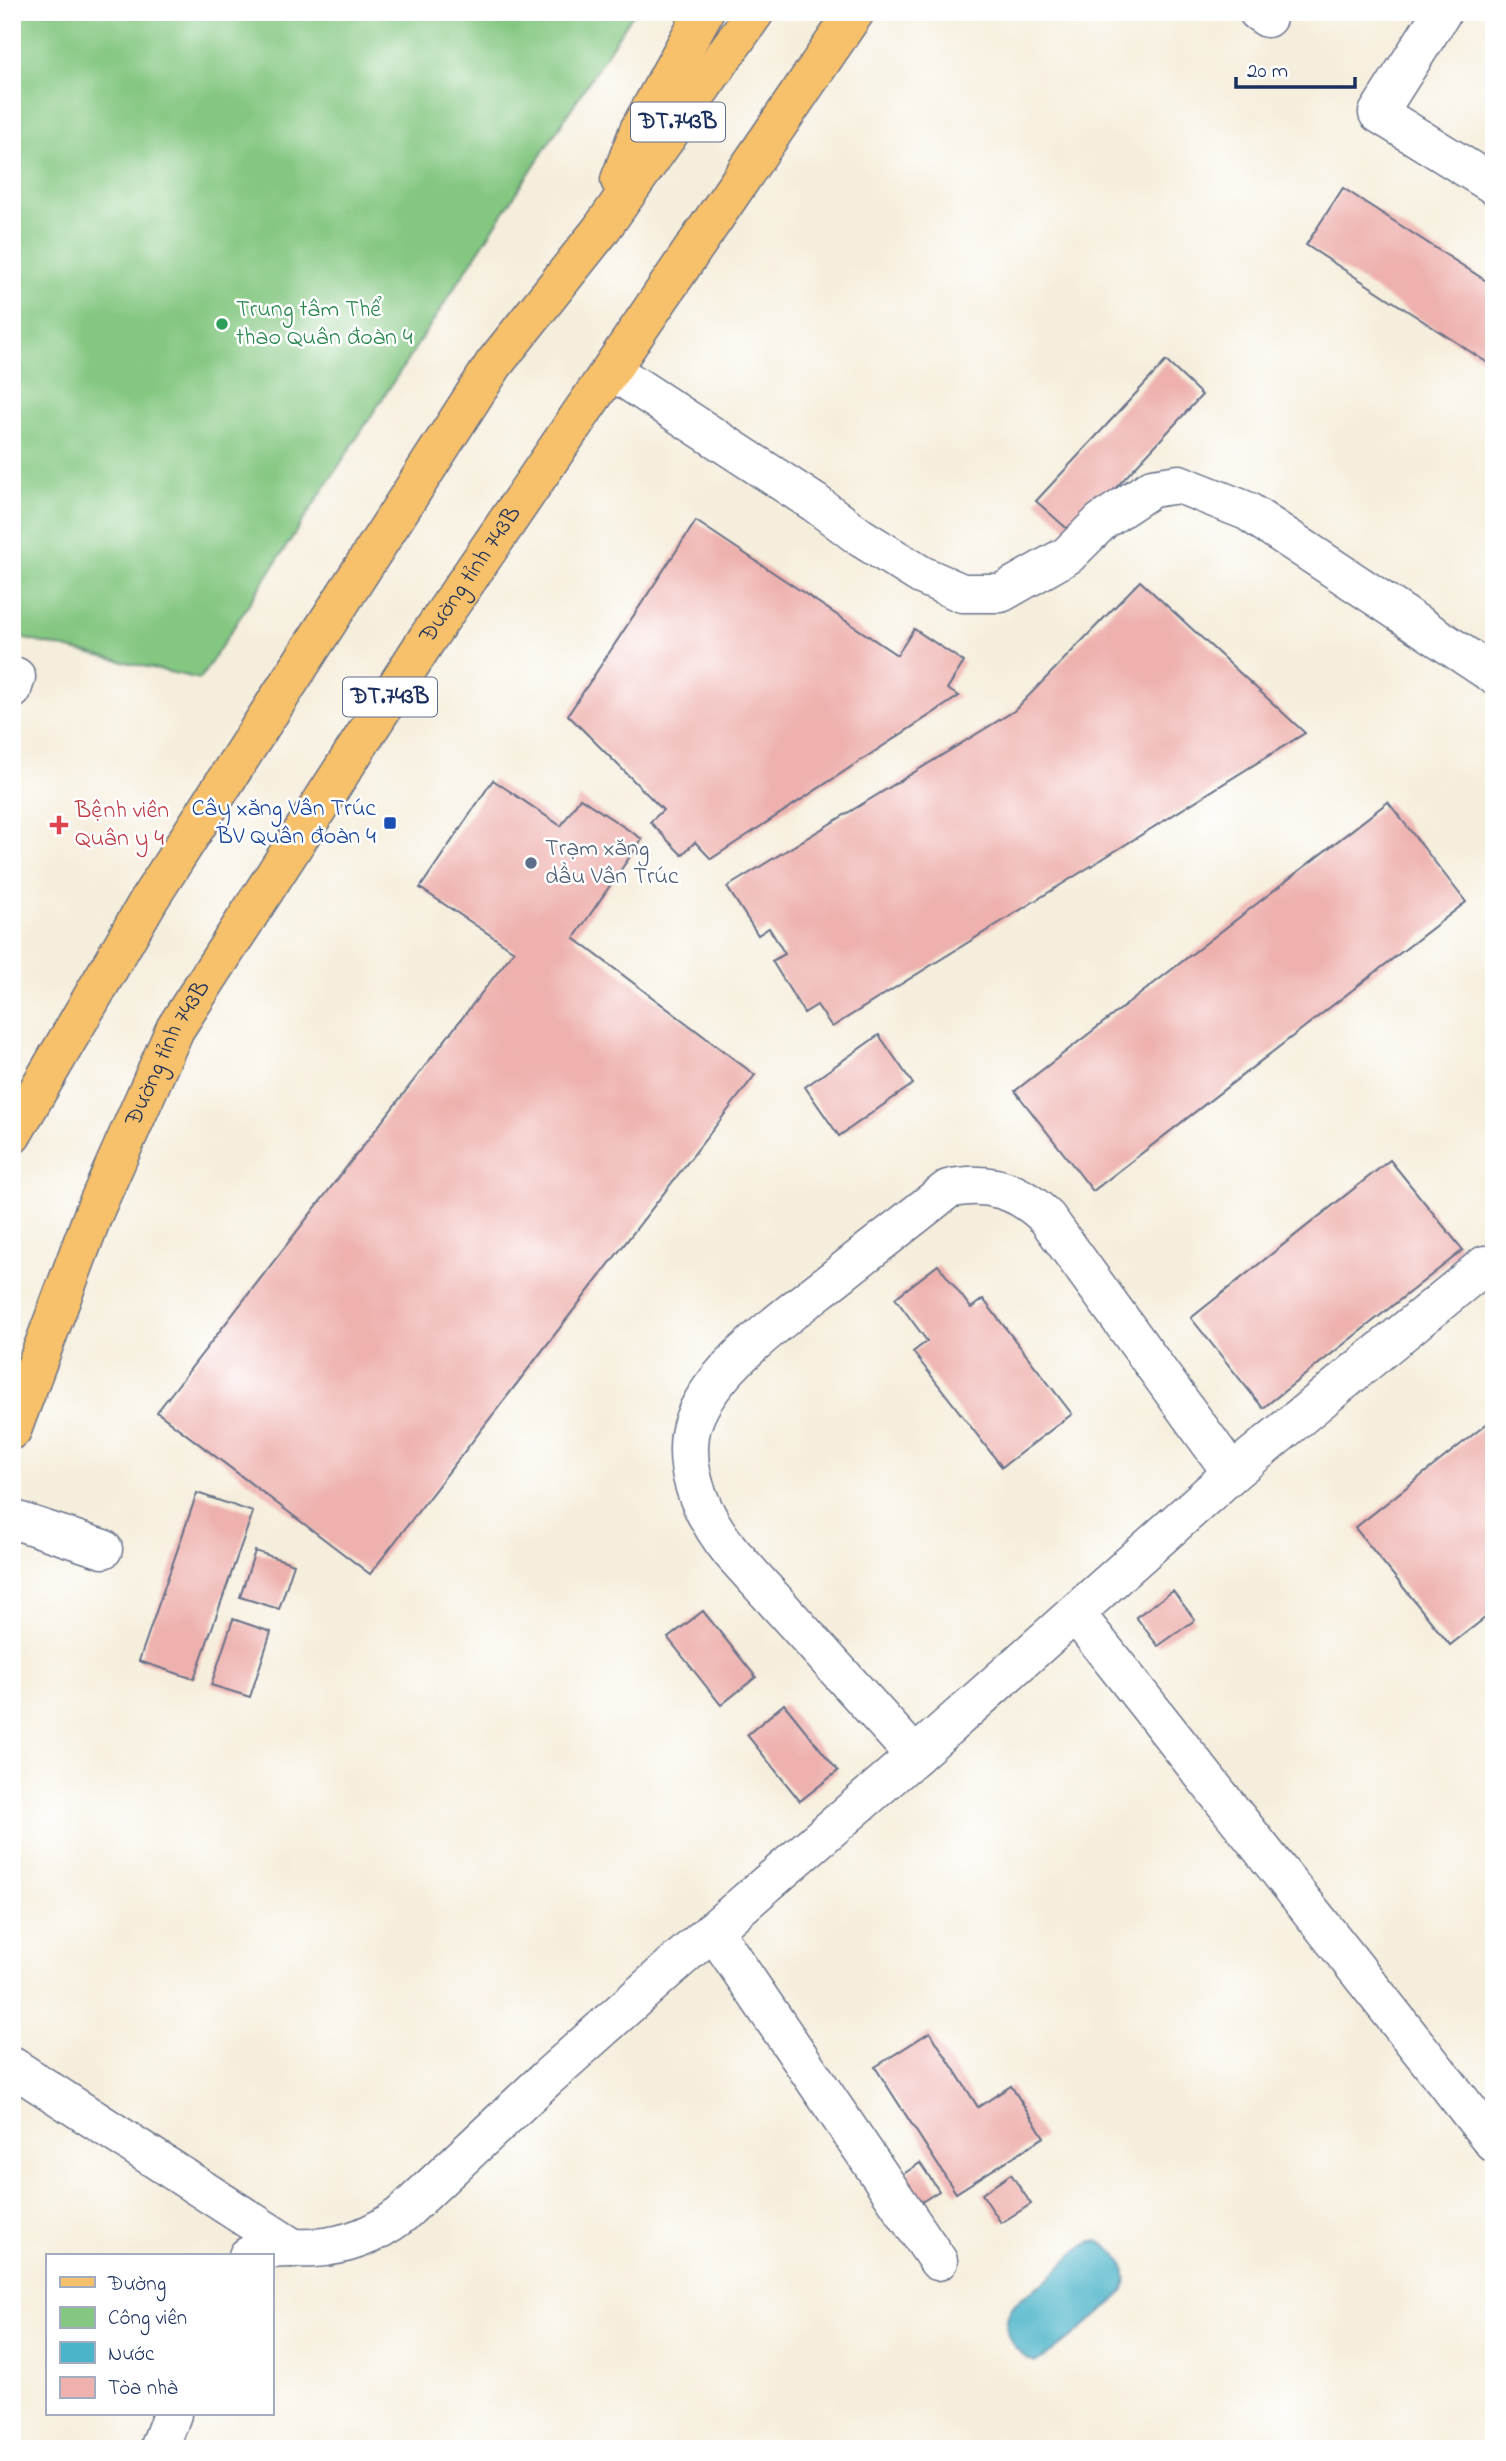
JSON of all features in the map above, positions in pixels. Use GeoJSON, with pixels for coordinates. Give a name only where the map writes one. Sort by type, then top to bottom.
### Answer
{"type":"FeatureCollection","features":[{"type":"Feature","properties":{"kind":"main road"},"geometry":{"type":"LineString","coordinates":[[600,231],[639,130],[704,12]]}},
{"type":"Feature","properties":{"kind":"main road","name":"ĐT.743B"},"geometry":{"type":"LineString","coordinates":[[12,1134],[150,898],[487,376],[600,231],[755,12]]}},
{"type":"Feature","properties":{"kind":"main road","name":"Đường tỉnh 743B"},"geometry":{"type":"LineString","coordinates":[[12,1430],[94,1212],[175,1029],[427,639],[855,12]]}},
{"type":"Feature","properties":{"kind":"lane"},"geometry":{"type":"LineString","coordinates":[[1442,12],[1378,113],[1494,185]]}},
{"type":"Feature","properties":{"kind":"lane"},"geometry":{"type":"LineString","coordinates":[[611,370],[815,503],[860,537],[921,575],[962,593],[1001,593],[1069,555],[1102,521],[1152,488],[1179,484],[1247,511],[1494,675]]}},
{"type":"Feature","properties":{"kind":"lane"},"geometry":{"type":"LineString","coordinates":[[12,676],[16,677],[12,690]]}},
{"type":"Feature","properties":{"kind":"lane"},"geometry":{"type":"LineString","coordinates":[[915,1756],[731,1552],[705,1515],[691,1474],[690,1433],[708,1397],[743,1352],[948,1189],[965,1185],[1000,1188],[1026,1200],[1047,1218],[1232,1473]]}},
{"type":"Feature","properties":{"kind":"lane"},"geometry":{"type":"LineString","coordinates":[[254,2254],[271,2248],[336,2246],[359,2240],[382,2230],[401,2215],[537,2087],[713,1930],[915,1756],[1232,1473],[1485,1265]]}},
{"type":"Feature","properties":{"kind":"lane"},"geometry":{"type":"LineString","coordinates":[[12,1519],[103,1549]]}},
{"type":"Feature","properties":{"kind":"lane"},"geometry":{"type":"LineString","coordinates":[[1075,1613],[1494,2143]]}},
{"type":"Feature","properties":{"kind":"lane"},"geometry":{"type":"LineString","coordinates":[[713,1930],[938,2261]]}},
{"type":"Feature","properties":{"kind":"lane"},"geometry":{"type":"LineString","coordinates":[[13,2067],[293,2248]]}},
{"type":"Feature","properties":{"kind":"lane"},"geometry":{"type":"LineString","coordinates":[[159,2449],[171,2416]]}},
{"type":"Feature","properties":{"kind":"green space","name":"Trung tâm Thể thao Quân đoàn 4"},"geometry":{"type":"Polygon","coordinates":[[[12,12],[634,12],[200,679],[12,636],[12,12]]]}},
{"type":"Feature","properties":{"kind":"water"},"geometry":{"type":"Polygon","coordinates":[[[1099,2241],[1117,2255],[1125,2269],[1124,2290],[1101,2313],[1048,2355],[1036,2362],[1020,2353],[1007,2332],[1008,2314],[1013,2306],[1054,2274],[1077,2250],[1099,2241]]]}},
{"type":"Feature","properties":{"kind":"building"},"geometry":{"type":"Polygon","coordinates":[[[1343,188],[1494,286],[1494,367],[1306,245],[1343,188]]]}},
{"type":"Feature","properties":{"kind":"building"},"geometry":{"type":"Polygon","coordinates":[[[1166,361],[1202,395],[1073,534],[1036,501],[1166,361]]]}},
{"type":"Feature","properties":{"kind":"building"},"geometry":{"type":"Polygon","coordinates":[[[696,521],[897,655],[914,629],[964,662],[947,689],[959,696],[711,859],[695,842],[682,855],[650,822],[663,810],[568,715],[696,521]]]}},
{"type":"Feature","properties":{"kind":"building"},"geometry":{"type":"Polygon","coordinates":[[[1140,581],[1305,733],[832,1027],[817,1005],[804,1013],[772,961],[785,954],[769,928],[758,935],[727,887],[1014,711],[1140,581]]]}},
{"type":"Feature","properties":{"kind":"building"},"geometry":{"type":"Polygon","coordinates":[[[493,780],[561,826],[580,798],[642,839],[574,938],[755,1075],[370,1574],[157,1412],[514,951],[420,888],[493,780]]]}},
{"type":"Feature","properties":{"kind":"building"},"geometry":{"type":"Polygon","coordinates":[[[1388,802],[1466,902],[1093,1191],[1015,1091],[1388,802]]]}},
{"type":"Feature","properties":{"kind":"building"},"geometry":{"type":"Polygon","coordinates":[[[879,1035],[913,1084],[839,1136],[805,1087],[879,1035]]]}},
{"type":"Feature","properties":{"kind":"building"},"geometry":{"type":"Polygon","coordinates":[[[1390,1160],[1463,1250],[1263,1408],[1191,1318],[1390,1160]]]}},
{"type":"Feature","properties":{"kind":"building"},"geometry":{"type":"Polygon","coordinates":[[[938,1265],[971,1308],[983,1299],[1072,1414],[1002,1467],[913,1352],[927,1341],[895,1298],[938,1265]]]}},
{"type":"Feature","properties":{"kind":"building"},"geometry":{"type":"Polygon","coordinates":[[[1494,1418],[1494,1611],[1450,1645],[1355,1528],[1494,1418]]]}},
{"type":"Feature","properties":{"kind":"building"},"geometry":{"type":"Polygon","coordinates":[[[197,1493],[253,1512],[194,1679],[139,1661],[197,1493]]]}},
{"type":"Feature","properties":{"kind":"building"},"geometry":{"type":"Polygon","coordinates":[[[255,1551],[294,1564],[279,1609],[240,1597],[255,1551]]]}},
{"type":"Feature","properties":{"kind":"building"},"geometry":{"type":"Polygon","coordinates":[[[1173,1591],[1195,1620],[1158,1646],[1136,1617],[1173,1591]]]}},
{"type":"Feature","properties":{"kind":"building"},"geometry":{"type":"Polygon","coordinates":[[[703,1611],[756,1677],[721,1705],[668,1638],[703,1611]]]}},
{"type":"Feature","properties":{"kind":"building"},"geometry":{"type":"Polygon","coordinates":[[[233,1619],[271,1632],[250,1697],[211,1685],[233,1619]]]}},
{"type":"Feature","properties":{"kind":"building"},"geometry":{"type":"Polygon","coordinates":[[[784,1704],[838,1771],[800,1801],[747,1735],[784,1704]]]}},
{"type":"Feature","properties":{"kind":"building"},"geometry":{"type":"Polygon","coordinates":[[[930,2032],[978,2107],[1011,2086],[1044,2137],[956,2193],[875,2067],[930,2032]]]}},
{"type":"Feature","properties":{"kind":"building"},"geometry":{"type":"Polygon","coordinates":[[[920,2163],[939,2191],[912,2208],[893,2181],[920,2163]]]}},
{"type":"Feature","properties":{"kind":"building"},"geometry":{"type":"Polygon","coordinates":[[[1011,2174],[1031,2204],[1001,2223],[982,2194],[1011,2174]]]}},
{"type":"Feature","properties":{"kind":"place","name":"Trung tâm Thể thao Quân đoàn 4"},"geometry":{"type":"Point","coordinates":[222,324]}},
{"type":"Feature","properties":{"kind":"place","name":"Cây xăng Vân Trúc BV Quân đoàn 4"},"geometry":{"type":"Point","coordinates":[390,823]}},
{"type":"Feature","properties":{"kind":"place","name":"Bệnh viên Quân y 4"},"geometry":{"type":"Point","coordinates":[59,825]}},
{"type":"Feature","properties":{"kind":"place","name":"Trạm xăng dầu Vân Trúc"},"geometry":{"type":"Point","coordinates":[531,863]}}]}
